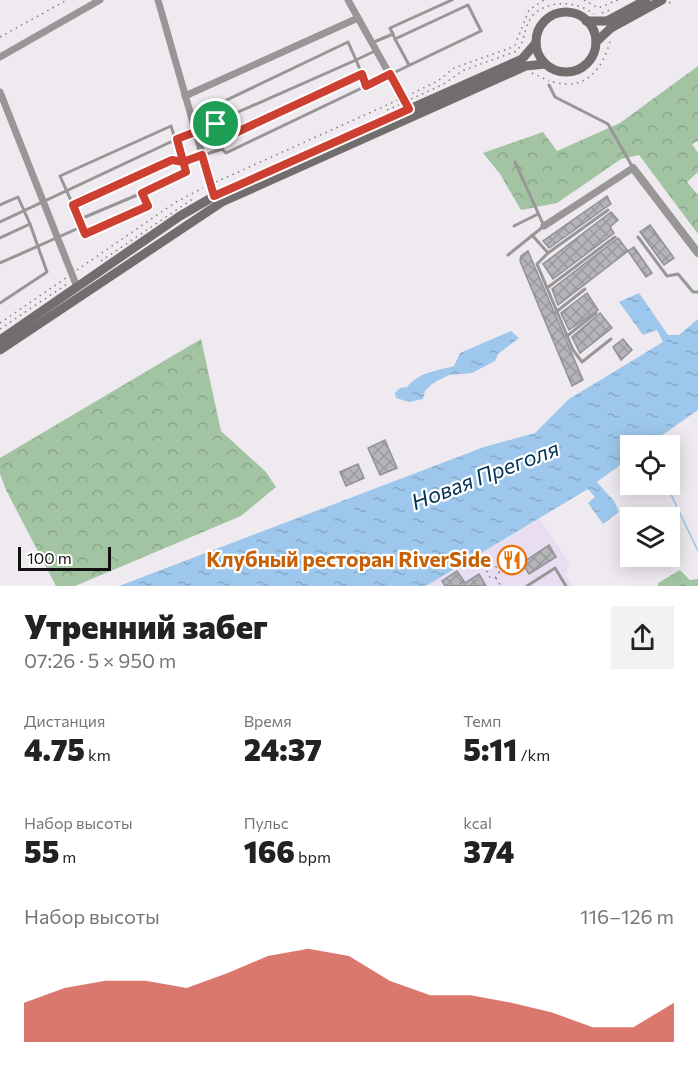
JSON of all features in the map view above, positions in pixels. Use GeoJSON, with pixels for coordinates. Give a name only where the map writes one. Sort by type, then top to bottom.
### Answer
{"type":"FeatureCollection","features":[{"type":"Feature","properties":{"kind":"main road"},"geometry":{"type":"LineString","coordinates":[[586,21],[607,21],[646,0]]}},
{"type":"Feature","properties":{"kind":"main road"},"geometry":{"type":"LineString","coordinates":[[596,42],[593,30],[586,21],[571,13],[554,15],[540,27],[536,43],[538,55],[545,64],[561,72],[578,70],[591,58],[596,42],[606,31],[662,3]]}},
{"type":"Feature","properties":{"kind":"main road"},"geometry":{"type":"LineString","coordinates":[[0,340],[214,196],[522,59],[536,43]]}},
{"type":"Feature","properties":{"kind":"main road"},"geometry":{"type":"LineString","coordinates":[[0,350],[186,224],[231,198],[526,66],[545,64]]}},
{"type":"Feature","properties":{"kind":"street"},"geometry":{"type":"LineString","coordinates":[[0,57],[100,0]]}},
{"type":"Feature","properties":{"kind":"street"},"geometry":{"type":"LineString","coordinates":[[158,0],[214,196]]}},
{"type":"Feature","properties":{"kind":"street"},"geometry":{"type":"LineString","coordinates":[[348,0],[409,109]]}},
{"type":"Feature","properties":{"kind":"street"},"geometry":{"type":"LineString","coordinates":[[185,96],[358,18]]}},
{"type":"Feature","properties":{"kind":"street"},"geometry":{"type":"LineString","coordinates":[[0,92],[77,287]]}},
{"type":"Feature","properties":{"kind":"street"},"geometry":{"type":"LineString","coordinates":[[544,226],[633,168],[698,252]]}},
{"type":"Feature","properties":{"kind":"lane"},"geometry":{"type":"LineString","coordinates":[[408,65],[390,28],[452,0]]}},
{"type":"Feature","properties":{"kind":"lane"},"geometry":{"type":"LineString","coordinates":[[366,86],[348,42],[212,107],[222,149],[226,153],[481,31],[466,0]]}},
{"type":"Feature","properties":{"kind":"lane"},"geometry":{"type":"LineString","coordinates":[[395,39],[468,5]]}},
{"type":"Feature","properties":{"kind":"lane"},"geometry":{"type":"LineString","coordinates":[[372,43],[393,34]]}},
{"type":"Feature","properties":{"kind":"lane"},"geometry":{"type":"LineString","coordinates":[[0,222],[177,139],[216,124],[376,51]]}},
{"type":"Feature","properties":{"kind":"lane"},"geometry":{"type":"LineString","coordinates":[[220,140],[362,74]]}},
{"type":"Feature","properties":{"kind":"lane"},"geometry":{"type":"LineString","coordinates":[[549,85],[555,97],[608,124],[633,168]]}},
{"type":"Feature","properties":{"kind":"lane"},"geometry":{"type":"LineString","coordinates":[[78,220],[186,172],[171,126],[60,176],[73,205],[78,220],[81,227],[85,234],[148,206],[142,193]]}},
{"type":"Feature","properties":{"kind":"lane"},"geometry":{"type":"LineString","coordinates":[[73,205],[172,160],[183,162],[222,149]]}},
{"type":"Feature","properties":{"kind":"lane"},"geometry":{"type":"LineString","coordinates":[[508,255],[544,226],[515,162]]}},
{"type":"Feature","properties":{"kind":"lane"},"geometry":{"type":"LineString","coordinates":[[0,205],[18,197],[39,244],[47,272],[0,303]]}},
{"type":"Feature","properties":{"kind":"lane"},"geometry":{"type":"LineString","coordinates":[[608,210],[548,253],[537,264],[567,336],[582,362],[611,339]]}},
{"type":"Feature","properties":{"kind":"lane"},"geometry":{"type":"LineString","coordinates":[[514,226],[538,214]]}},
{"type":"Feature","properties":{"kind":"lane"},"geometry":{"type":"LineString","coordinates":[[0,238],[30,224]]}},
{"type":"Feature","properties":{"kind":"lane"},"geometry":{"type":"LineString","coordinates":[[0,263],[81,227]]}},
{"type":"Feature","properties":{"kind":"lane"},"geometry":{"type":"LineString","coordinates":[[532,235],[548,253]]}},
{"type":"Feature","properties":{"kind":"lane"},"geometry":{"type":"LineString","coordinates":[[546,288],[615,237]]}},
{"type":"Feature","properties":{"kind":"lane"},"geometry":{"type":"LineString","coordinates":[[638,237],[667,276],[678,274],[693,292],[698,292]]}},
{"type":"Feature","properties":{"kind":"lane"},"geometry":{"type":"LineString","coordinates":[[556,312],[585,289]]}},
{"type":"Feature","properties":{"kind":"lane"},"geometry":{"type":"LineString","coordinates":[[567,336],[596,313]]}},
{"type":"Feature","properties":{"kind":"lane"},"geometry":{"type":"LineString","coordinates":[[527,586],[555,568],[566,586]]}},
{"type":"Feature","properties":{"kind":"path"},"geometry":{"type":"LineString","coordinates":[[0,38],[67,0]]}},
{"type":"Feature","properties":{"kind":"path"},"geometry":{"type":"LineString","coordinates":[[584,0],[598,8],[618,0]]}},
{"type":"Feature","properties":{"kind":"path"},"geometry":{"type":"LineString","coordinates":[[662,3],[674,0]]}},
{"type":"Feature","properties":{"kind":"path"},"geometry":{"type":"LineString","coordinates":[[531,72],[544,80],[564,85],[580,83],[594,75],[606,59],[611,36],[617,34]]}},
{"type":"Feature","properties":{"kind":"path"},"geometry":{"type":"LineString","coordinates":[[486,560],[489,567],[488,576],[496,577]]}},
{"type":"Feature","properties":{"kind":"path"},"geometry":{"type":"LineString","coordinates":[[489,567],[498,570],[496,577],[501,586]]}},
{"type":"Feature","properties":{"kind":"shaded area"},"geometry":{"type":"Polygon","coordinates":[[[540,519],[571,565],[565,574],[573,586],[431,586],[430,584],[540,519]]]}},
{"type":"Feature","properties":{"kind":"green space"},"geometry":{"type":"Polygon","coordinates":[[[698,66],[698,141],[692,144],[698,153],[698,172],[687,182],[698,195],[698,234],[639,155],[621,159],[557,203],[521,210],[500,174],[483,153],[543,132],[557,151],[620,123],[698,66]]]}},
{"type":"Feature","properties":{"kind":"green space"},"geometry":{"type":"Polygon","coordinates":[[[201,339],[221,431],[266,472],[276,487],[241,516],[75,586],[56,586],[6,490],[0,474],[0,458],[201,339]]]}},
{"type":"Feature","properties":{"kind":"green space"},"geometry":{"type":"Polygon","coordinates":[[[680,570],[690,580],[698,579],[698,586],[658,586],[658,583],[680,570]]]}},
{"type":"Feature","properties":{"kind":"water","name":"Новая Преголя"},"geometry":{"type":"Polygon","coordinates":[[[639,293],[668,335],[679,335],[698,319],[698,410],[662,435],[620,435],[620,465],[597,482],[614,501],[619,512],[603,524],[588,503],[595,497],[588,489],[426,586],[119,586],[484,447],[535,433],[569,399],[663,342],[657,330],[643,335],[619,302],[639,293]]]}},
{"type":"Feature","properties":{"kind":"water"},"geometry":{"type":"Polygon","coordinates":[[[511,331],[519,338],[498,354],[495,361],[472,373],[449,375],[433,383],[425,391],[423,399],[409,402],[396,398],[395,393],[400,388],[407,387],[417,378],[454,366],[460,353],[511,331]]]}},
{"type":"Feature","properties":{"kind":"building"},"geometry":{"type":"Polygon","coordinates":[[[607,196],[611,204],[549,248],[543,241],[607,196]]]}},
{"type":"Feature","properties":{"kind":"building"},"geometry":{"type":"Polygon","coordinates":[[[611,212],[618,220],[610,227],[614,233],[553,279],[543,264],[611,212]]]}},
{"type":"Feature","properties":{"kind":"building"},"geometry":{"type":"Polygon","coordinates":[[[650,225],[674,258],[664,265],[640,232],[650,225]]]}},
{"type":"Feature","properties":{"kind":"building"},"geometry":{"type":"Polygon","coordinates":[[[618,238],[628,251],[558,305],[552,289],[618,238]]]}},
{"type":"Feature","properties":{"kind":"building"},"geometry":{"type":"Polygon","coordinates":[[[634,247],[652,273],[646,277],[628,251],[634,247]]]}},
{"type":"Feature","properties":{"kind":"building"},"geometry":{"type":"Polygon","coordinates":[[[528,251],[583,380],[572,386],[520,261],[521,256],[528,251]]]}},
{"type":"Feature","properties":{"kind":"building"},"geometry":{"type":"Polygon","coordinates":[[[587,293],[598,310],[569,330],[561,313],[587,293]]]}},
{"type":"Feature","properties":{"kind":"building"},"geometry":{"type":"Polygon","coordinates":[[[600,313],[612,328],[580,353],[572,337],[600,313]]]}},
{"type":"Feature","properties":{"kind":"building"},"geometry":{"type":"Polygon","coordinates":[[[623,339],[632,350],[621,360],[613,347],[623,339]]]}},
{"type":"Feature","properties":{"kind":"building"},"geometry":{"type":"Polygon","coordinates":[[[385,440],[397,468],[380,475],[368,448],[385,440]]]}},
{"type":"Feature","properties":{"kind":"building"},"geometry":{"type":"Polygon","coordinates":[[[358,464],[364,478],[346,486],[340,472],[358,464]]]}},
{"type":"Feature","properties":{"kind":"building"},"geometry":{"type":"Polygon","coordinates":[[[549,545],[556,557],[529,574],[522,563],[549,545]]]}},
{"type":"Feature","properties":{"kind":"building"},"geometry":{"type":"Polygon","coordinates":[[[517,551],[523,560],[508,570],[502,561],[517,551]]]}},
{"type":"Feature","properties":{"kind":"building"},"geometry":{"type":"Polygon","coordinates":[[[457,571],[465,583],[479,574],[486,586],[445,586],[442,581],[457,571]]]}},
{"type":"Feature","properties":{"kind":"waterway"},"geometry":{"type":"LineString","coordinates":[[671,495],[698,551]]}},
{"type":"Feature","properties":{"kind":"place","name":"Клубный ресторан RiverSide"},"geometry":{"type":"Point","coordinates":[512,560]}},
{"type":"Feature","properties":{"kind":"route"},"geometry":{"type":"LineString","coordinates":[[216,124],[177,139],[183,162],[186,172],[142,193],[148,206],[85,234],[73,205],[172,160],[183,162],[202,155],[214,196],[409,109],[390,74],[366,86],[362,74],[220,140],[216,124]]}}]}
